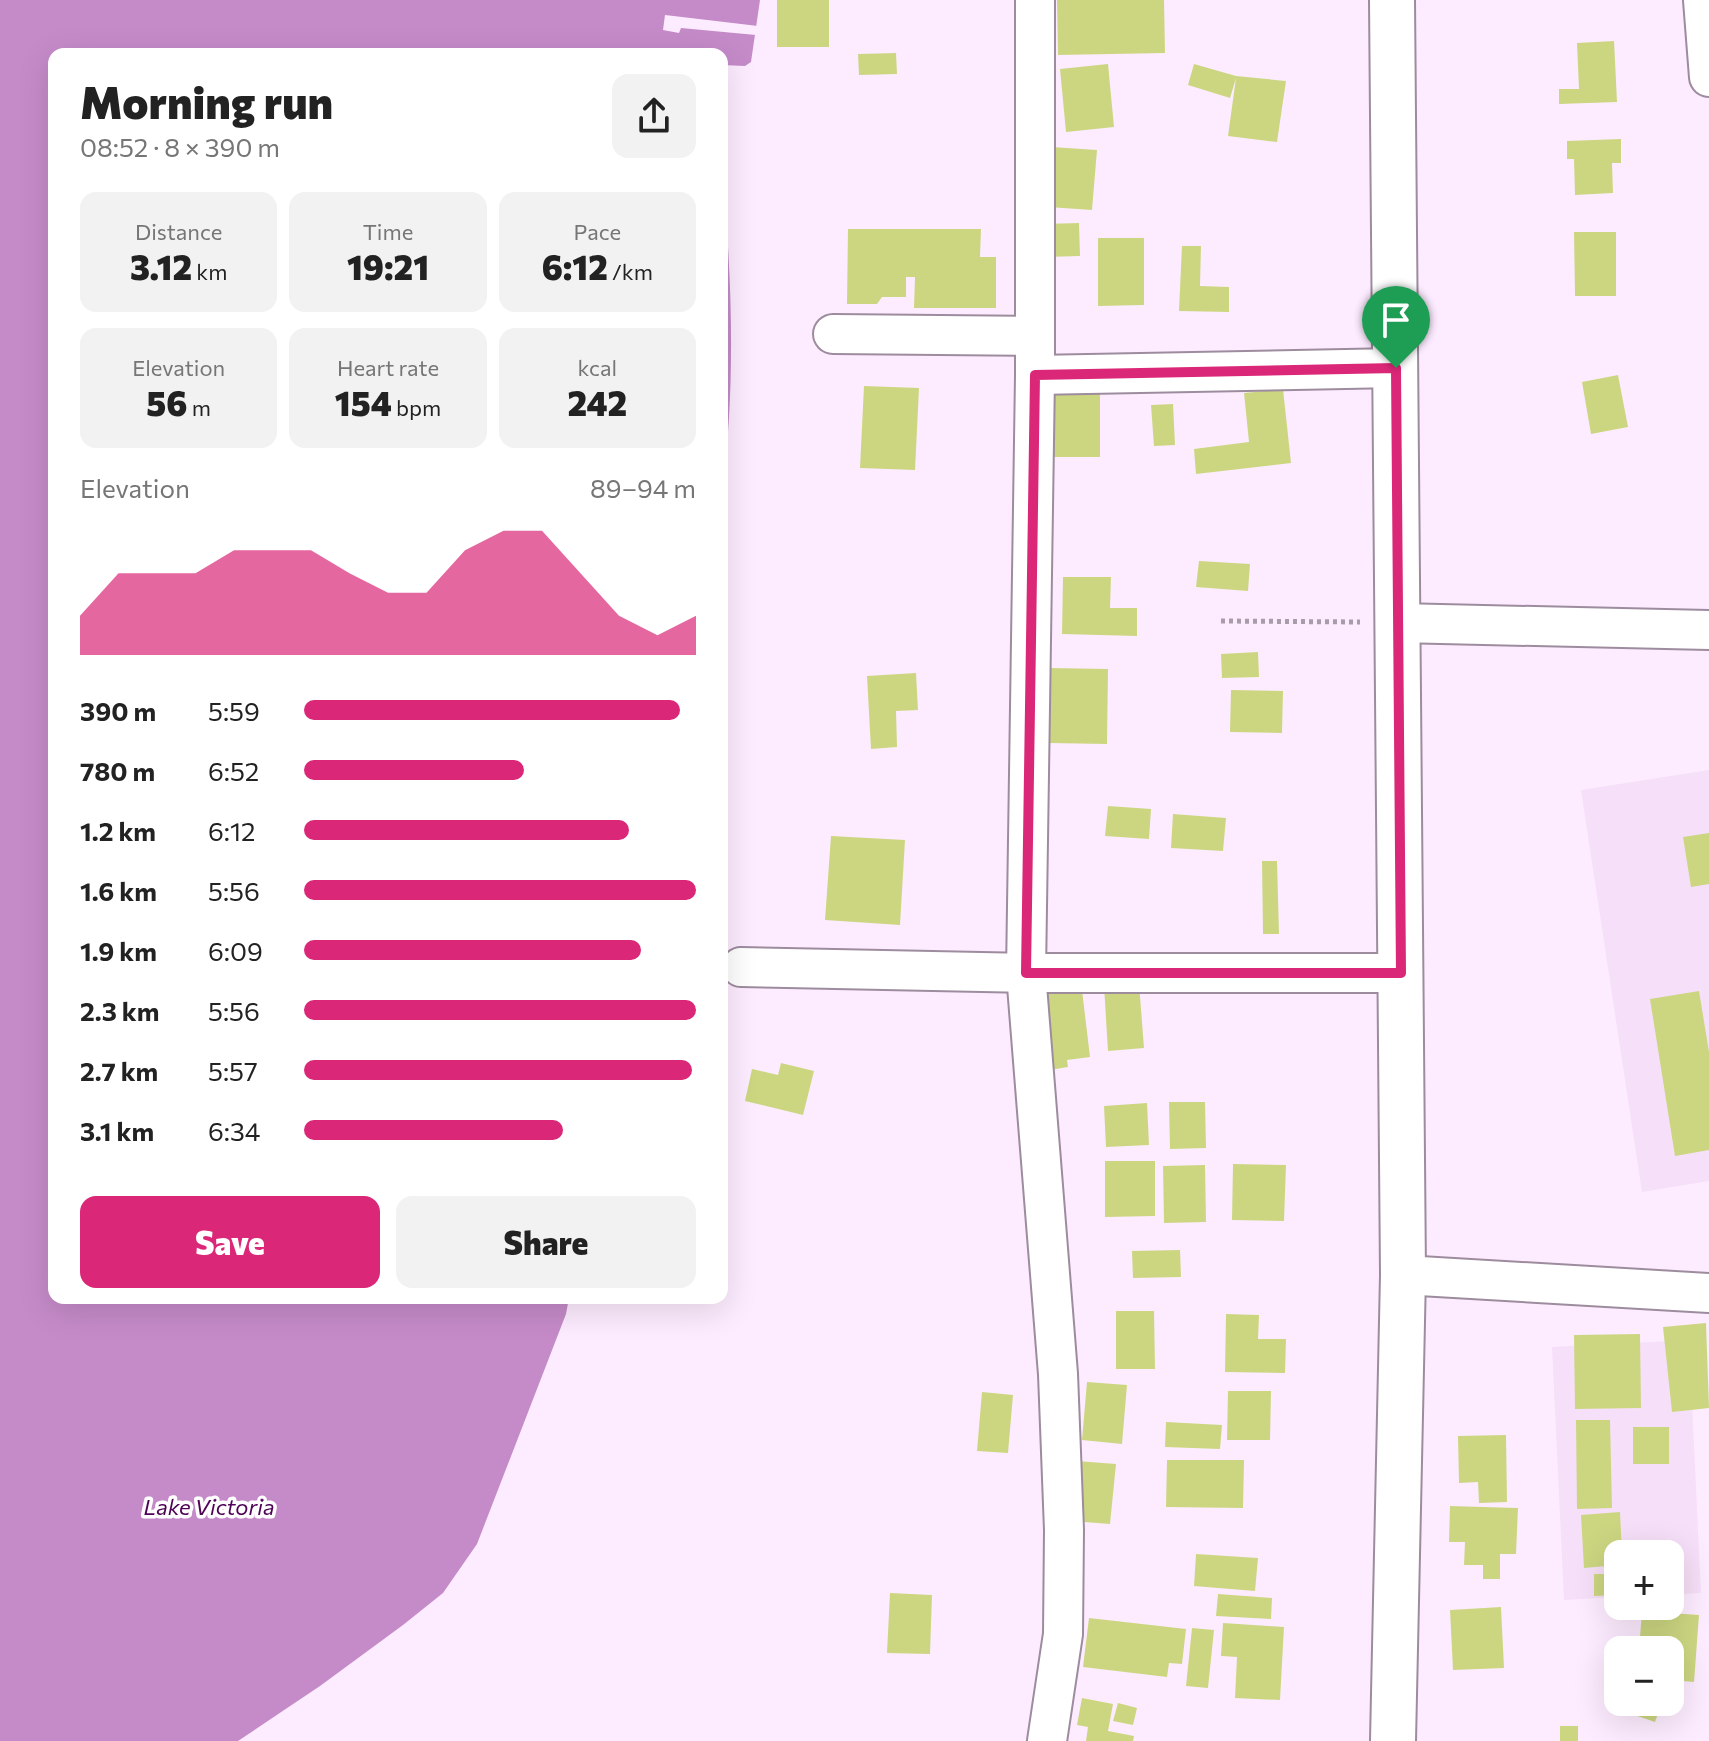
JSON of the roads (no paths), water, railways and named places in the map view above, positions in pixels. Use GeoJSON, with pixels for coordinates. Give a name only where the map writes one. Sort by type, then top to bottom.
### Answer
{"type":"FeatureCollection","features":[{"type":"Feature","properties":{"kind":"street"},"geometry":{"type":"LineString","coordinates":[[1035,0],[1035,375],[1026,973],[1057,1359],[1064,1530],[1063,1634],[1047,1741]]}},
{"type":"Feature","properties":{"kind":"street"},"geometry":{"type":"LineString","coordinates":[[1392,0],[1403,1275],[1393,1741]]}},
{"type":"Feature","properties":{"kind":"street"},"geometry":{"type":"LineString","coordinates":[[1703,0],[1709,77]]}},
{"type":"Feature","properties":{"kind":"street"},"geometry":{"type":"LineString","coordinates":[[833,334],[1035,336]]}},
{"type":"Feature","properties":{"kind":"street"},"geometry":{"type":"LineString","coordinates":[[1035,375],[1396,368]]}},
{"type":"Feature","properties":{"kind":"street"},"geometry":{"type":"LineString","coordinates":[[1398,623],[1709,630]]}},
{"type":"Feature","properties":{"kind":"street"},"geometry":{"type":"LineString","coordinates":[[741,967],[1026,973],[1401,973]]}},
{"type":"Feature","properties":{"kind":"street"},"geometry":{"type":"LineString","coordinates":[[1403,1275],[1709,1293]]}},
{"type":"Feature","properties":{"kind":"water","name":"Lake Victoria"},"geometry":{"type":"Polygon","coordinates":[[[0,0],[760,0],[751,62],[745,66],[728,65],[728,48],[48,48],[48,1304],[568,1304],[477,1544],[443,1593],[403,1625],[238,1741],[0,1741],[0,0]]]}},
{"type":"Feature","properties":{"kind":"water"},"geometry":{"type":"Polygon","coordinates":[[[728,250],[731,330],[728,425],[728,250]]]}}]}
